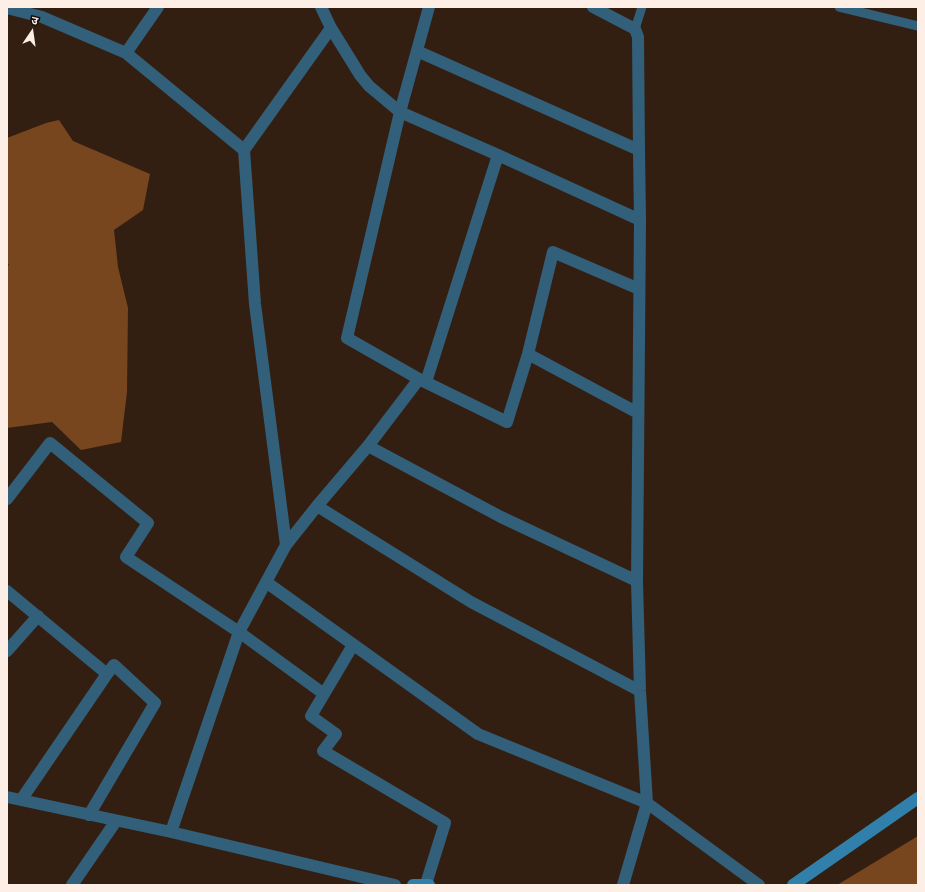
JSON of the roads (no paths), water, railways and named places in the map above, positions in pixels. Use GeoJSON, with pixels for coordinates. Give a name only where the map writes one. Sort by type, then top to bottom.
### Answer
{"type":"FeatureCollection","features":[{"type":"Feature","properties":{"kind":"street"},"geometry":{"type":"LineString","coordinates":[[126,53],[158,7]]}},
{"type":"Feature","properties":{"kind":"street"},"geometry":{"type":"LineString","coordinates":[[321,7],[331,28],[360,75],[370,86],[400,112],[640,220]]}},
{"type":"Feature","properties":{"kind":"street"},"geometry":{"type":"LineString","coordinates":[[429,7],[400,112],[347,338],[422,380],[507,422],[528,354],[553,252],[639,289]]}},
{"type":"Feature","properties":{"kind":"street"},"geometry":{"type":"LineString","coordinates":[[593,7],[635,29],[638,37],[638,150],[640,220],[636,581],[640,691],[647,803],[623,885]]}},
{"type":"Feature","properties":{"kind":"street"},"geometry":{"type":"LineString","coordinates":[[7,8],[44,12],[126,53],[244,150]]}},
{"type":"Feature","properties":{"kind":"street"},"geometry":{"type":"LineString","coordinates":[[286,545],[255,304],[244,150],[331,28]]}},
{"type":"Feature","properties":{"kind":"street"},"geometry":{"type":"LineString","coordinates":[[417,51],[638,150]]}},
{"type":"Feature","properties":{"kind":"street"},"geometry":{"type":"LineString","coordinates":[[171,832],[239,632],[286,545],[422,380],[498,155]]}},
{"type":"Feature","properties":{"kind":"street"},"geometry":{"type":"LineString","coordinates":[[528,354],[638,413]]}},
{"type":"Feature","properties":{"kind":"street"},"geometry":{"type":"LineString","coordinates":[[7,499],[50,443],[148,523],[126,557],[239,632],[324,694]]}},
{"type":"Feature","properties":{"kind":"street"},"geometry":{"type":"LineString","coordinates":[[368,446],[501,516],[636,581]]}},
{"type":"Feature","properties":{"kind":"street"},"geometry":{"type":"LineString","coordinates":[[317,506],[471,602],[640,691]]}},
{"type":"Feature","properties":{"kind":"street"},"geometry":{"type":"LineString","coordinates":[[266,582],[478,734],[647,803],[759,885]]}},
{"type":"Feature","properties":{"kind":"street"},"geometry":{"type":"LineString","coordinates":[[7,591],[106,674]]}},
{"type":"Feature","properties":{"kind":"street"},"geometry":{"type":"LineString","coordinates":[[7,651],[38,616]]}},
{"type":"Feature","properties":{"kind":"street"},"geometry":{"type":"LineString","coordinates":[[354,645],[311,716],[336,734],[323,751],[445,823],[428,885],[412,885]]}},
{"type":"Feature","properties":{"kind":"street"},"geometry":{"type":"LineString","coordinates":[[22,800],[106,674],[114,665],[155,703],[89,815]]}},
{"type":"Feature","properties":{"kind":"street"},"geometry":{"type":"LineString","coordinates":[[7,797],[171,832],[395,885]]}},
{"type":"Feature","properties":{"kind":"street"},"geometry":{"type":"LineString","coordinates":[[793,885],[918,798]]}},
{"type":"Feature","properties":{"kind":"street"},"geometry":{"type":"LineString","coordinates":[[72,885],[116,821]]}},
{"type":"Feature","properties":{"kind":"lane"},"geometry":{"type":"LineString","coordinates":[[635,29],[642,7]]}},
{"type":"Feature","properties":{"kind":"lane"},"geometry":{"type":"LineString","coordinates":[[839,7],[918,26]]}}]}
